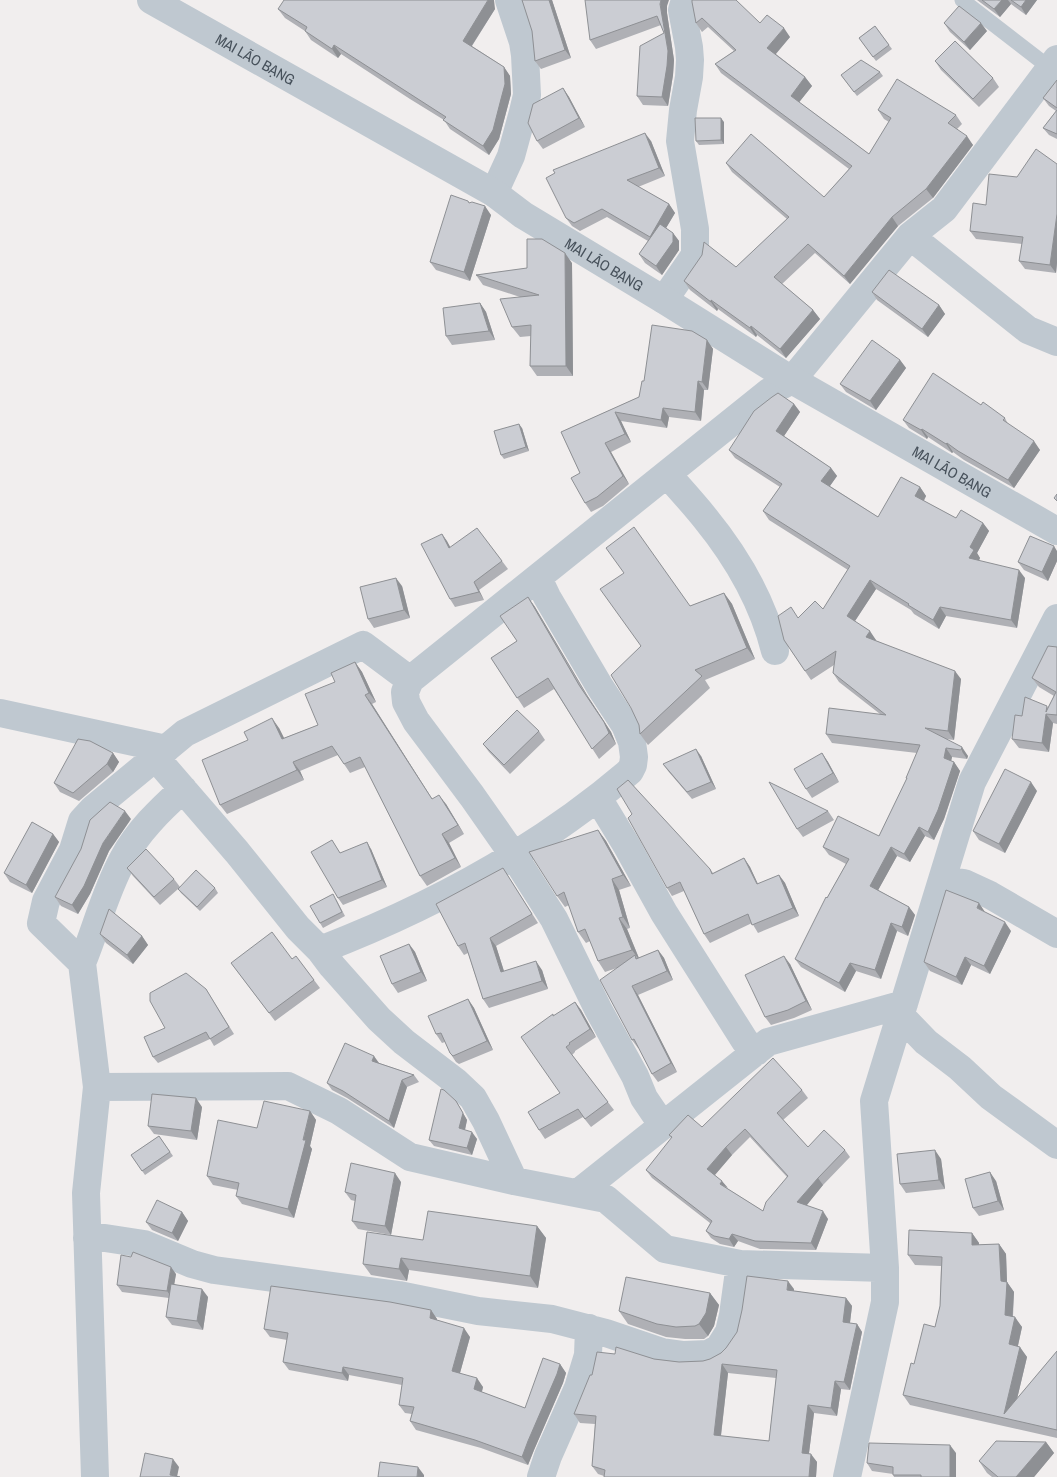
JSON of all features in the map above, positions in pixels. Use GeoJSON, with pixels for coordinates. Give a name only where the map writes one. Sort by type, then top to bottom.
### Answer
{"type":"FeatureCollection","features":[{"type":"Feature","properties":{"kind":"street","name":"MAI LÃO BẠNG"},"geometry":{"type":"LineString","coordinates":[[151,0],[494,194],[523,216],[664,300],[792,380],[1057,531]]}},
{"type":"Feature","properties":{"kind":"street"},"geometry":{"type":"LineString","coordinates":[[494,194],[511,156],[527,94],[523,42],[509,0]]}},
{"type":"Feature","properties":{"kind":"street"},"geometry":{"type":"LineString","coordinates":[[664,300],[695,255],[695,229],[680,141],[690,60],[682,10],[686,0]]}},
{"type":"Feature","properties":{"kind":"street"},"geometry":{"type":"LineString","coordinates":[[663,1126],[644,1098],[554,919],[514,856],[416,721],[406,702],[406,692],[410,680],[769,392],[792,380],[910,236],[944,209],[1053,64]]}},
{"type":"Feature","properties":{"kind":"street"},"geometry":{"type":"LineString","coordinates":[[910,236],[1028,330],[1057,342]]}},
{"type":"Feature","properties":{"kind":"street"},"geometry":{"type":"LineString","coordinates":[[667,474],[706,518],[735,559],[765,621],[775,650]]}},
{"type":"Feature","properties":{"kind":"street"},"geometry":{"type":"LineString","coordinates":[[320,950],[446,894],[514,856],[598,798],[630,771],[634,765],[632,742],[625,725],[546,597],[538,578]]}},
{"type":"Feature","properties":{"kind":"street"},"geometry":{"type":"LineString","coordinates":[[847,1477],[885,1302],[885,1268],[874,1100],[972,782],[1057,618]]}},
{"type":"Feature","properties":{"kind":"street"},"geometry":{"type":"LineString","coordinates":[[82,963],[41,923],[46,900],[73,850],[82,821],[93,809],[185,733],[363,645],[410,680]]}},
{"type":"Feature","properties":{"kind":"street"},"geometry":{"type":"LineString","coordinates":[[0,712],[161,754],[183,789],[238,852],[298,928],[320,950],[379,1019],[404,1042],[455,1081],[473,1098],[486,1121],[514,1182]]}},
{"type":"Feature","properties":{"kind":"street"},"geometry":{"type":"LineString","coordinates":[[95,1477],[86,1193],[97,1087],[82,963],[107,893],[124,858],[161,809],[183,789]]}},
{"type":"Feature","properties":{"kind":"street"},"geometry":{"type":"LineString","coordinates":[[598,798],[664,913],[745,1041],[756,1052]]}},
{"type":"Feature","properties":{"kind":"street"},"geometry":{"type":"LineString","coordinates":[[942,880],[964,883],[990,895],[1057,934]]}},
{"type":"Feature","properties":{"kind":"street"},"geometry":{"type":"LineString","coordinates":[[578,1193],[768,1042],[902,1009]]}},
{"type":"Feature","properties":{"kind":"street"},"geometry":{"type":"LineString","coordinates":[[902,1009],[926,1042],[960,1068],[992,1097],[1057,1145]]}},
{"type":"Feature","properties":{"kind":"street"},"geometry":{"type":"LineString","coordinates":[[97,1087],[288,1086],[339,1111],[410,1157],[514,1182],[606,1199],[665,1250],[740,1264],[885,1268]]}},
{"type":"Feature","properties":{"kind":"street"},"geometry":{"type":"LineString","coordinates":[[87,1238],[105,1238],[144,1244],[192,1264],[214,1270],[399,1295],[478,1311],[552,1320],[589,1328],[662,1352],[684,1355],[708,1354],[719,1348],[729,1332],[740,1264]]}},
{"type":"Feature","properties":{"kind":"street"},"geometry":{"type":"LineString","coordinates":[[541,1477],[548,1456],[578,1388],[588,1355],[589,1328]]}},
{"type":"Feature","properties":{"kind":"lane"},"geometry":{"type":"LineString","coordinates":[[962,0],[1053,64]]}},
{"type":"Feature","properties":{"kind":"building"},"geometry":{"type":"Polygon","coordinates":[[[284,0],[488,0],[463,41],[504,67],[505,84],[493,130],[483,146],[443,120],[446,117],[334,45],[332,49],[305,31],[307,27],[278,9],[284,0]]]}},
{"type":"Feature","properties":{"kind":"building"},"geometry":{"type":"Polygon","coordinates":[[[522,0],[549,0],[565,50],[535,61],[532,31],[522,0]]]}},
{"type":"Feature","properties":{"kind":"building"},"geometry":{"type":"Polygon","coordinates":[[[585,0],[661,0],[660,4],[668,51],[662,97],[637,96],[640,46],[664,33],[657,16],[590,40],[585,0]]]}},
{"type":"Feature","properties":{"kind":"building"},"geometry":{"type":"Polygon","coordinates":[[[692,0],[736,0],[760,23],[767,15],[784,28],[767,48],[805,77],[791,96],[869,154],[891,118],[878,110],[897,79],[956,115],[948,123],[967,136],[926,189],[892,217],[844,276],[808,244],[774,277],[813,310],[780,349],[751,326],[750,328],[711,300],[711,302],[684,281],[702,255],[704,242],[736,267],[789,217],[726,163],[751,134],[824,197],[852,166],[715,64],[736,50],[702,18],[696,23],[692,0]]]}},
{"type":"Feature","properties":{"kind":"building"},"geometry":{"type":"Polygon","coordinates":[[[982,0],[1002,0],[994,9],[982,0]]]}},
{"type":"Feature","properties":{"kind":"building"},"geometry":{"type":"Polygon","coordinates":[[[1011,0],[1026,0],[1021,7],[1011,0]]]}},
{"type":"Feature","properties":{"kind":"building"},"geometry":{"type":"Polygon","coordinates":[[[959,6],[981,23],[964,42],[944,23],[959,6]]]}},
{"type":"Feature","properties":{"kind":"building"},"geometry":{"type":"Polygon","coordinates":[[[875,26],[889,45],[873,57],[859,38],[875,26]]]}},
{"type":"Feature","properties":{"kind":"building"},"geometry":{"type":"Polygon","coordinates":[[[955,41],[993,78],[973,99],[935,61],[955,41]]]}},
{"type":"Feature","properties":{"kind":"building"},"geometry":{"type":"Polygon","coordinates":[[[861,60],[880,72],[854,92],[841,75],[861,60]]]}},
{"type":"Feature","properties":{"kind":"building"},"geometry":{"type":"Polygon","coordinates":[[[1057,80],[1057,108],[1043,98],[1057,80]]]}},
{"type":"Feature","properties":{"kind":"building"},"geometry":{"type":"Polygon","coordinates":[[[563,88],[579,118],[537,141],[528,123],[533,104],[563,88]]]}},
{"type":"Feature","properties":{"kind":"building"},"geometry":{"type":"Polygon","coordinates":[[[1057,110],[1057,134],[1043,128],[1057,110]]]}},
{"type":"Feature","properties":{"kind":"building"},"geometry":{"type":"Polygon","coordinates":[[[695,118],[721,118],[721,140],[696,141],[695,118]]]}},
{"type":"Feature","properties":{"kind":"building"},"geometry":{"type":"Polygon","coordinates":[[[645,133],[659,168],[627,180],[669,204],[650,237],[602,209],[574,223],[566,218],[546,178],[555,173],[553,170],[645,133]]]}},
{"type":"Feature","properties":{"kind":"building"},"geometry":{"type":"Polygon","coordinates":[[[1036,149],[1057,164],[1057,214],[1050,265],[1019,261],[1023,237],[970,231],[973,203],[986,205],[989,174],[1017,177],[1036,149]]]}},
{"type":"Feature","properties":{"kind":"building"},"geometry":{"type":"Polygon","coordinates":[[[451,195],[469,203],[472,202],[485,206],[464,272],[430,262],[451,195]]]}},
{"type":"Feature","properties":{"kind":"building"},"geometry":{"type":"Polygon","coordinates":[[[660,224],[673,233],[673,242],[656,266],[639,254],[660,224]]]}},
{"type":"Feature","properties":{"kind":"building"},"geometry":{"type":"Polygon","coordinates":[[[527,239],[542,239],[565,253],[566,366],[530,366],[531,325],[512,327],[500,299],[539,295],[476,275],[527,268],[527,239]]]}},
{"type":"Feature","properties":{"kind":"building"},"geometry":{"type":"Polygon","coordinates":[[[889,270],[939,305],[922,329],[872,292],[889,270]]]}},
{"type":"Feature","properties":{"kind":"building"},"geometry":{"type":"Polygon","coordinates":[[[480,303],[489,331],[446,336],[443,308],[480,303]]]}},
{"type":"Feature","properties":{"kind":"building"},"geometry":{"type":"Polygon","coordinates":[[[652,325],[692,331],[707,340],[702,382],[698,381],[695,412],[663,408],[661,420],[615,412],[625,434],[605,443],[623,476],[597,497],[585,503],[571,478],[580,473],[561,432],[639,397],[642,381],[644,381],[652,325]]]}},
{"type":"Feature","properties":{"kind":"building"},"geometry":{"type":"Polygon","coordinates":[[[872,340],[900,360],[870,401],[840,384],[872,340]]]}},
{"type":"Feature","properties":{"kind":"building"},"geometry":{"type":"Polygon","coordinates":[[[933,373],[981,405],[983,402],[1005,418],[1003,420],[1034,441],[1008,480],[947,443],[903,420],[933,373]]]}},
{"type":"Feature","properties":{"kind":"building"},"geometry":{"type":"Polygon","coordinates":[[[778,393],[794,404],[776,431],[831,468],[821,481],[878,517],[901,477],[920,487],[915,496],[956,518],[961,510],[983,523],[970,547],[974,550],[969,558],[1019,570],[1011,620],[940,607],[933,620],[870,580],[847,616],[870,631],[866,637],[955,671],[948,731],[925,728],[962,747],[961,750],[946,748],[944,758],[954,762],[938,810],[928,832],[919,827],[904,854],[891,847],[870,886],[909,907],[902,927],[891,923],[875,970],[850,963],[839,983],[795,959],[826,897],[849,859],[823,847],[838,816],[879,836],[907,778],[920,745],[826,734],[829,708],[886,715],[833,673],[836,651],[805,671],[784,640],[778,616],[791,607],[798,618],[815,601],[823,609],[850,566],[763,511],[782,484],[729,450],[754,411],[778,393]]]}},
{"type":"Feature","properties":{"kind":"building"},"geometry":{"type":"Polygon","coordinates":[[[519,424],[526,447],[501,455],[494,431],[519,424]]]}},
{"type":"Feature","properties":{"kind":"building"},"geometry":{"type":"Polygon","coordinates":[[[634,527],[690,606],[724,593],[747,648],[695,670],[702,676],[640,734],[639,725],[631,708],[611,675],[641,646],[600,589],[624,573],[606,548],[634,527]]]}},
{"type":"Feature","properties":{"kind":"building"},"geometry":{"type":"Polygon","coordinates":[[[477,528],[502,561],[474,582],[479,592],[450,599],[421,544],[442,534],[449,548],[477,528]]]}},
{"type":"Feature","properties":{"kind":"building"},"geometry":{"type":"Polygon","coordinates":[[[1030,536],[1054,546],[1042,572],[1018,562],[1030,536]]]}},
{"type":"Feature","properties":{"kind":"building"},"geometry":{"type":"Polygon","coordinates":[[[396,578],[404,610],[368,619],[360,587],[396,578]]]}},
{"type":"Feature","properties":{"kind":"building"},"geometry":{"type":"Polygon","coordinates":[[[528,597],[609,733],[592,749],[548,678],[517,698],[491,658],[517,641],[500,616],[528,597]]]}},
{"type":"Feature","properties":{"kind":"building"},"geometry":{"type":"Polygon","coordinates":[[[1048,646],[1057,647],[1057,715],[1046,714],[1042,743],[1012,739],[1015,715],[1022,716],[1025,697],[1047,706],[1046,712],[1056,692],[1032,678],[1048,646]]]}},
{"type":"Feature","properties":{"kind":"building"},"geometry":{"type":"Polygon","coordinates":[[[355,662],[369,693],[365,695],[432,799],[439,795],[458,825],[442,834],[455,858],[420,876],[360,757],[344,764],[332,746],[293,762],[297,770],[220,805],[202,760],[248,740],[244,732],[272,718],[282,739],[318,725],[305,694],[335,682],[331,673],[355,662]]]}},
{"type":"Feature","properties":{"kind":"building"},"geometry":{"type":"Polygon","coordinates":[[[517,710],[539,731],[504,765],[483,744],[517,710]]]}},
{"type":"Feature","properties":{"kind":"building"},"geometry":{"type":"Polygon","coordinates":[[[78,739],[90,741],[113,753],[107,764],[73,793],[54,783],[78,739]]]}},
{"type":"Feature","properties":{"kind":"building"},"geometry":{"type":"Polygon","coordinates":[[[696,749],[711,782],[687,792],[663,764],[696,749]]]}},
{"type":"Feature","properties":{"kind":"building"},"geometry":{"type":"Polygon","coordinates":[[[822,753],[833,773],[806,789],[794,769],[822,753]]]}},
{"type":"Feature","properties":{"kind":"building"},"geometry":{"type":"Polygon","coordinates":[[[1005,769],[1031,782],[999,844],[973,831],[1005,769]]]}},
{"type":"Feature","properties":{"kind":"building"},"geometry":{"type":"Polygon","coordinates":[[[628,780],[710,869],[712,874],[744,858],[757,884],[779,875],[793,908],[752,925],[748,914],[704,934],[680,882],[667,888],[628,818],[632,814],[617,789],[628,780]]]}},
{"type":"Feature","properties":{"kind":"building"},"geometry":{"type":"Polygon","coordinates":[[[769,782],[828,811],[797,829],[769,782]]]}},
{"type":"Feature","properties":{"kind":"building"},"geometry":{"type":"Polygon","coordinates":[[[110,802],[125,811],[103,843],[84,886],[72,905],[55,897],[81,849],[90,820],[110,802]]]}},
{"type":"Feature","properties":{"kind":"building"},"geometry":{"type":"Polygon","coordinates":[[[32,822],[53,834],[26,885],[4,873],[32,822]]]}},
{"type":"Feature","properties":{"kind":"building"},"geometry":{"type":"Polygon","coordinates":[[[598,830],[623,875],[612,879],[623,917],[619,918],[632,950],[598,961],[585,929],[578,932],[564,892],[557,896],[529,852],[598,830]]]}},
{"type":"Feature","properties":{"kind":"building"},"geometry":{"type":"Polygon","coordinates":[[[332,840],[340,853],[367,842],[382,880],[338,898],[311,852],[332,840]]]}},
{"type":"Feature","properties":{"kind":"building"},"geometry":{"type":"Polygon","coordinates":[[[146,849],[174,879],[154,897],[127,868],[146,849]]]}},
{"type":"Feature","properties":{"kind":"building"},"geometry":{"type":"Polygon","coordinates":[[[503,868],[532,914],[490,938],[501,972],[536,961],[542,981],[483,999],[465,943],[458,946],[436,904],[503,868]]]}},
{"type":"Feature","properties":{"kind":"building"},"geometry":{"type":"Polygon","coordinates":[[[196,870],[215,888],[197,907],[178,889],[196,870]]]}},
{"type":"Feature","properties":{"kind":"building"},"geometry":{"type":"Polygon","coordinates":[[[946,890],[979,903],[977,908],[1005,922],[984,966],[965,957],[956,977],[924,962],[946,890]]]}},
{"type":"Feature","properties":{"kind":"building"},"geometry":{"type":"Polygon","coordinates":[[[333,894],[342,912],[320,923],[310,906],[333,894]]]}},
{"type":"Feature","properties":{"kind":"building"},"geometry":{"type":"Polygon","coordinates":[[[109,909],[142,936],[127,955],[100,934],[109,909]]]}},
{"type":"Feature","properties":{"kind":"building"},"geometry":{"type":"Polygon","coordinates":[[[272,932],[292,959],[296,956],[314,980],[269,1013],[231,963],[272,932]]]}},
{"type":"Feature","properties":{"kind":"building"},"geometry":{"type":"Polygon","coordinates":[[[409,944],[421,972],[392,984],[380,956],[409,944]]]}},
{"type":"Feature","properties":{"kind":"building"},"geometry":{"type":"Polygon","coordinates":[[[658,950],[667,971],[632,986],[671,1063],[652,1074],[600,980],[635,955],[636,959],[658,950]]]}},
{"type":"Feature","properties":{"kind":"building"},"geometry":{"type":"Polygon","coordinates":[[[784,956],[806,1001],[788,1010],[765,1017],[745,975],[784,956]]]}},
{"type":"Feature","properties":{"kind":"building"},"geometry":{"type":"Polygon","coordinates":[[[186,973],[206,989],[229,1027],[210,1039],[206,1032],[153,1057],[144,1037],[165,1028],[150,1001],[150,993],[186,973]]]}},
{"type":"Feature","properties":{"kind":"building"},"geometry":{"type":"Polygon","coordinates":[[[468,999],[487,1041],[453,1056],[441,1033],[436,1034],[428,1016],[468,999]]]}},
{"type":"Feature","properties":{"kind":"building"},"geometry":{"type":"Polygon","coordinates":[[[575,1002],[590,1029],[566,1047],[608,1102],[585,1119],[578,1109],[539,1130],[528,1112],[560,1093],[521,1037],[553,1014],[553,1016],[575,1002]]]}},
{"type":"Feature","properties":{"kind":"building"},"geometry":{"type":"Polygon","coordinates":[[[345,1043],[374,1056],[372,1061],[414,1075],[402,1080],[389,1121],[343,1091],[327,1083],[345,1043]]]}},
{"type":"Feature","properties":{"kind":"building"},"geometry":{"type":"Polygon","coordinates":[[[773,1058],[802,1090],[777,1113],[808,1147],[824,1130],[845,1150],[797,1202],[823,1211],[811,1243],[755,1241],[732,1234],[729,1239],[714,1236],[706,1231],[712,1221],[646,1170],[672,1137],[669,1135],[688,1115],[702,1127],[773,1058]],[[745,1129],[707,1169],[722,1181],[720,1184],[763,1211],[766,1202],[788,1176],[745,1129]]]}},
{"type":"Feature","properties":{"kind":"building"},"geometry":{"type":"Polygon","coordinates":[[[441,1089],[456,1101],[463,1113],[459,1128],[472,1132],[467,1148],[429,1140],[441,1089]]]}},
{"type":"Feature","properties":{"kind":"building"},"geometry":{"type":"Polygon","coordinates":[[[152,1094],[196,1098],[191,1131],[148,1126],[152,1094]]]}},
{"type":"Feature","properties":{"kind":"building"},"geometry":{"type":"Polygon","coordinates":[[[264,1101],[310,1111],[303,1140],[306,1140],[288,1209],[236,1196],[239,1183],[207,1176],[218,1120],[257,1128],[264,1101]]]}},
{"type":"Feature","properties":{"kind":"building"},"geometry":{"type":"Polygon","coordinates":[[[159,1136],[170,1152],[142,1171],[131,1155],[159,1136]]]}},
{"type":"Feature","properties":{"kind":"building"},"geometry":{"type":"Polygon","coordinates":[[[935,1150],[939,1180],[900,1184],[897,1154],[935,1150]]]}},
{"type":"Feature","properties":{"kind":"building"},"geometry":{"type":"Polygon","coordinates":[[[351,1163],[395,1173],[385,1226],[352,1221],[356,1195],[345,1192],[351,1163]]]}},
{"type":"Feature","properties":{"kind":"building"},"geometry":{"type":"Polygon","coordinates":[[[990,1172],[998,1201],[973,1208],[965,1179],[990,1172]]]}},
{"type":"Feature","properties":{"kind":"building"},"geometry":{"type":"Polygon","coordinates":[[[157,1200],[182,1212],[172,1233],[146,1222],[157,1200]]]}},
{"type":"Feature","properties":{"kind":"building"},"geometry":{"type":"Polygon","coordinates":[[[428,1211],[537,1226],[530,1276],[401,1258],[399,1269],[363,1264],[367,1232],[423,1240],[428,1211]]]}},
{"type":"Feature","properties":{"kind":"building"},"geometry":{"type":"Polygon","coordinates":[[[909,1230],[972,1233],[972,1245],[999,1244],[1001,1281],[1007,1282],[1005,1315],[1015,1317],[1009,1344],[1020,1347],[1004,1414],[1057,1351],[1057,1430],[903,1395],[911,1363],[914,1364],[924,1324],[935,1327],[940,1306],[942,1257],[908,1255],[909,1230]]]}},
{"type":"Feature","properties":{"kind":"building"},"geometry":{"type":"Polygon","coordinates":[[[133,1252],[171,1267],[167,1291],[117,1285],[121,1255],[131,1257],[133,1252]]]}},
{"type":"Feature","properties":{"kind":"building"},"geometry":{"type":"Polygon","coordinates":[[[747,1276],[788,1281],[787,1290],[846,1298],[843,1322],[857,1324],[844,1382],[835,1381],[831,1408],[808,1405],[802,1453],[811,1454],[809,1477],[604,1477],[605,1470],[592,1466],[596,1416],[574,1414],[590,1375],[592,1375],[597,1352],[615,1354],[616,1347],[654,1359],[679,1362],[710,1359],[726,1348],[737,1332],[747,1276]],[[722,1364],[714,1435],[769,1441],[777,1370],[722,1364]]]}},
{"type":"Feature","properties":{"kind":"building"},"geometry":{"type":"Polygon","coordinates":[[[626,1277],[710,1293],[706,1313],[699,1324],[695,1326],[676,1327],[657,1324],[619,1311],[626,1277]]]}},
{"type":"Feature","properties":{"kind":"building"},"geometry":{"type":"Polygon","coordinates":[[[171,1284],[202,1289],[197,1321],[166,1317],[171,1284]]]}},
{"type":"Feature","properties":{"kind":"building"},"geometry":{"type":"Polygon","coordinates":[[[271,1286],[390,1302],[431,1310],[430,1318],[464,1328],[452,1371],[477,1378],[474,1389],[525,1408],[543,1358],[560,1364],[522,1457],[475,1440],[410,1421],[414,1407],[399,1405],[403,1378],[343,1367],[342,1373],[283,1362],[288,1333],[264,1329],[271,1286]]]}},
{"type":"Feature","properties":{"kind":"building"},"geometry":{"type":"Polygon","coordinates":[[[996,1441],[1046,1442],[1016,1477],[998,1477],[979,1461],[996,1441]]]}},
{"type":"Feature","properties":{"kind":"building"},"geometry":{"type":"Polygon","coordinates":[[[869,1443],[950,1445],[950,1477],[893,1475],[893,1467],[867,1463],[869,1443]]]}},
{"type":"Feature","properties":{"kind":"building"},"geometry":{"type":"Polygon","coordinates":[[[145,1453],[173,1459],[170,1475],[180,1477],[140,1477],[145,1453]]]}},
{"type":"Feature","properties":{"kind":"building"},"geometry":{"type":"Polygon","coordinates":[[[380,1462],[418,1467],[417,1477],[378,1477],[380,1462]]]}}]}
